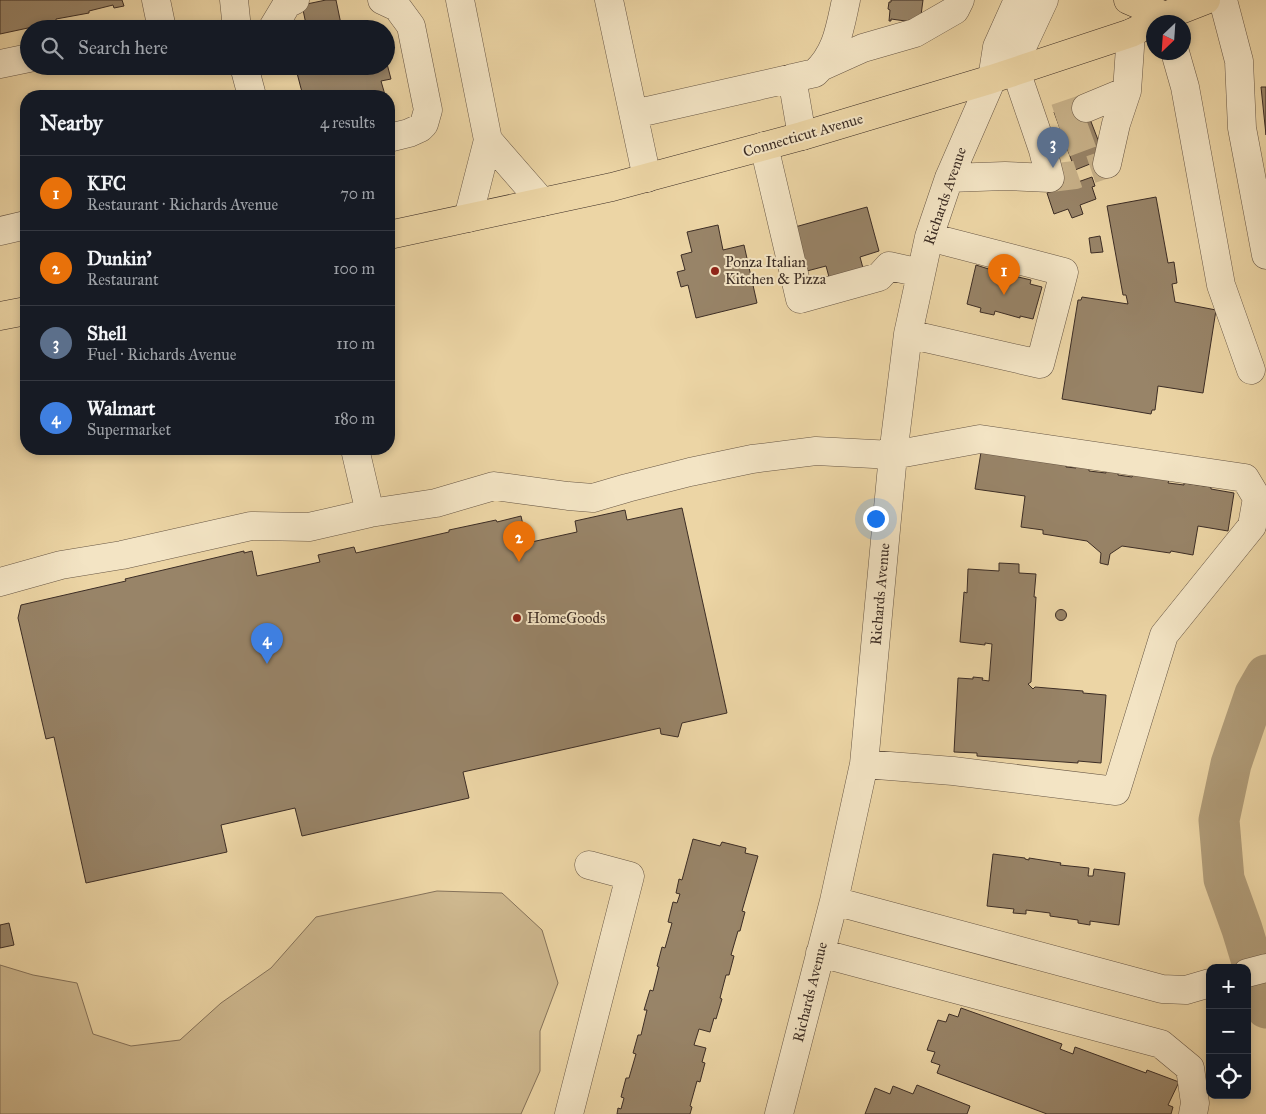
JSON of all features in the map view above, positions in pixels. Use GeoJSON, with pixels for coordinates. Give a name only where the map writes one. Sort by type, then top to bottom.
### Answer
{"type":"FeatureCollection","features":[{"type":"Feature","properties":{"kind":"main road"},"geometry":{"type":"LineString","coordinates":[[1128,0],[1158,15]]}},
{"type":"Feature","properties":{"kind":"main road","name":"Connecticut Avenue"},"geometry":{"type":"LineString","coordinates":[[1174,15],[1206,0]]}},
{"type":"Feature","properties":{"kind":"main road","name":"Connecticut Avenue"},"geometry":{"type":"LineString","coordinates":[[395,234],[647,178],[802,136],[1004,75],[1146,27]]}},
{"type":"Feature","properties":{"kind":"main road"},"geometry":{"type":"LineString","coordinates":[[0,316],[20,312]]}},
{"type":"Feature","properties":{"kind":"street"},"geometry":{"type":"LineString","coordinates":[[156,0],[160,20]]}},
{"type":"Feature","properties":{"kind":"street"},"geometry":{"type":"LineString","coordinates":[[234,0],[236,20]]}},
{"type":"Feature","properties":{"kind":"street"},"geometry":{"type":"LineString","coordinates":[[277,20],[287,4],[295,0]]}},
{"type":"Feature","properties":{"kind":"street"},"geometry":{"type":"LineString","coordinates":[[382,0],[397,7],[411,26],[428,110],[424,124],[420,128],[395,137]]}},
{"type":"Feature","properties":{"kind":"street"},"geometry":{"type":"LineString","coordinates":[[460,0],[488,140],[468,218]]}},
{"type":"Feature","properties":{"kind":"street"},"geometry":{"type":"LineString","coordinates":[[610,0],[647,178]]}},
{"type":"Feature","properties":{"kind":"street"},"geometry":{"type":"LineString","coordinates":[[823,66],[839,37],[846,0]]}},
{"type":"Feature","properties":{"kind":"street"},"geometry":{"type":"LineString","coordinates":[[634,114],[815,73],[823,66],[863,48],[915,33],[955,10],[960,0]]}},
{"type":"Feature","properties":{"kind":"street","name":"Richards Avenue"},"geometry":{"type":"LineString","coordinates":[[1004,75],[998,47],[1018,0]]}},
{"type":"Feature","properties":{"kind":"street","name":"Richards Avenue"},"geometry":{"type":"LineString","coordinates":[[779,1114],[834,901],[864,764],[893,455],[908,334],[929,237],[949,178],[1004,75],[1024,43],[1044,0]]}},
{"type":"Feature","properties":{"kind":"street"},"geometry":{"type":"LineString","coordinates":[[1223,0],[1239,62],[1242,128],[1266,255]]}},
{"type":"Feature","properties":{"kind":"street"},"geometry":{"type":"LineString","coordinates":[[1107,164],[1099,121],[1127,91],[1131,33]]}},
{"type":"Feature","properties":{"kind":"street"},"geometry":{"type":"LineString","coordinates":[[0,64],[20,60]]}},
{"type":"Feature","properties":{"kind":"street"},"geometry":{"type":"LineString","coordinates":[[1177,60],[1185,87],[1221,285],[1251,370]]}},
{"type":"Feature","properties":{"kind":"street"},"geometry":{"type":"LineString","coordinates":[[246,75],[250,90]]}},
{"type":"Feature","properties":{"kind":"street"},"geometry":{"type":"LineString","coordinates":[[949,178],[1006,176],[1050,178],[1050,134],[1004,75]]}},
{"type":"Feature","properties":{"kind":"street"},"geometry":{"type":"LineString","coordinates":[[792,78],[802,136]]}},
{"type":"Feature","properties":{"kind":"street"},"geometry":{"type":"LineString","coordinates":[[1242,128],[1260,144],[1266,181]]}},
{"type":"Feature","properties":{"kind":"street"},"geometry":{"type":"LineString","coordinates":[[488,140],[542,202]]}},
{"type":"Feature","properties":{"kind":"street"},"geometry":{"type":"LineString","coordinates":[[764,146],[800,299],[879,277],[889,266],[921,273]]}},
{"type":"Feature","properties":{"kind":"street"},"geometry":{"type":"LineString","coordinates":[[0,231],[20,226]]}},
{"type":"Feature","properties":{"kind":"street"},"geometry":{"type":"LineString","coordinates":[[908,334],[1040,364],[1064,272],[929,237]]}},
{"type":"Feature","properties":{"kind":"street"},"geometry":{"type":"LineString","coordinates":[[0,582],[61,565],[122,555],[251,526],[309,527],[370,513],[436,503],[494,486],[593,498],[636,486],[752,460],[816,451],[893,455],[980,439],[1245,478],[1257,498],[1252,526],[1164,635],[1116,791],[953,771],[864,764]]}},
{"type":"Feature","properties":{"kind":"street"},"geometry":{"type":"LineString","coordinates":[[356,455],[370,513]]}},
{"type":"Feature","properties":{"kind":"street"},"geometry":{"type":"LineString","coordinates":[[569,1114],[630,876],[588,865]]}},
{"type":"Feature","properties":{"kind":"street"},"geometry":{"type":"LineString","coordinates":[[834,901],[1162,989],[1186,990],[1206,984]]}},
{"type":"Feature","properties":{"kind":"street"},"geometry":{"type":"LineString","coordinates":[[820,953],[1161,1044],[1190,1068],[1195,1103],[1193,1114]]}},
{"type":"Feature","properties":{"kind":"street"},"geometry":{"type":"LineString","coordinates":[[1251,972],[1266,968]]}},
{"type":"Feature","properties":{"kind":"shaded area"},"geometry":{"type":"Polygon","coordinates":[[[437,891],[502,893],[542,930],[558,983],[540,1031],[540,1071],[521,1114],[0,1114],[0,965],[33,975],[77,983],[93,1034],[131,1046],[180,1040],[221,1003],[271,968],[316,917],[437,891]]]}},
{"type":"Feature","properties":{"kind":"building"},"geometry":{"type":"Polygon","coordinates":[[[0,0],[122,0],[124,6],[114,8],[113,5],[89,11],[89,13],[56,20],[20,20],[20,30],[0,34],[0,0]]]}},
{"type":"Feature","properties":{"kind":"building"},"geometry":{"type":"Polygon","coordinates":[[[336,0],[340,20],[305,20],[302,5],[336,0]]]}},
{"type":"Feature","properties":{"kind":"building"},"geometry":{"type":"Polygon","coordinates":[[[891,0],[923,0],[920,23],[891,19],[889,21],[890,10],[888,9],[891,0]]]}},
{"type":"Feature","properties":{"kind":"building"},"geometry":{"type":"Polygon","coordinates":[[[298,75],[390,75],[391,79],[381,81],[384,90],[301,90],[298,75]]]}},
{"type":"Feature","properties":{"kind":"building"},"geometry":{"type":"Polygon","coordinates":[[[1261,87],[1266,87],[1266,135],[1261,87]]]}},
{"type":"Feature","properties":{"kind":"building"},"geometry":{"type":"Polygon","coordinates":[[[1083,101],[1105,158],[1075,170],[1054,112],[1083,101]]]}},
{"type":"Feature","properties":{"kind":"building"},"geometry":{"type":"Polygon","coordinates":[[[1092,177],[1095,186],[1092,187],[1096,199],[1080,205],[1083,214],[1072,218],[1068,209],[1054,214],[1047,193],[1092,177]]]}},
{"type":"Feature","properties":{"kind":"building"},"geometry":{"type":"Polygon","coordinates":[[[1156,197],[1168,263],[1174,262],[1177,283],[1172,284],[1175,302],[1216,310],[1203,393],[1158,386],[1155,410],[1152,410],[1151,414],[1062,399],[1078,300],[1081,300],[1082,297],[1128,304],[1126,295],[1123,295],[1107,206],[1156,197]]]}},
{"type":"Feature","properties":{"kind":"building"},"geometry":{"type":"Polygon","coordinates":[[[867,207],[879,251],[860,257],[866,279],[832,288],[826,266],[807,271],[795,227],[867,207]]]}},
{"type":"Feature","properties":{"kind":"building","name":"Ponza Italian Kitchen & Pizza"},"geometry":{"type":"Polygon","coordinates":[[[718,225],[723,250],[744,245],[757,303],[696,318],[688,285],[681,287],[677,272],[685,270],[681,255],[692,252],[687,232],[718,225]]]}},
{"type":"Feature","properties":{"kind":"building"},"geometry":{"type":"Polygon","coordinates":[[[1100,236],[1103,252],[1091,253],[1089,238],[1100,236]]]}},
{"type":"Feature","properties":{"kind":"building"},"geometry":{"type":"Polygon","coordinates":[[[976,265],[998,272],[999,268],[1011,270],[1010,275],[1031,280],[1030,284],[1042,287],[1033,319],[1020,316],[1020,318],[995,311],[994,315],[980,312],[981,308],[967,304],[976,265]]]}},
{"type":"Feature","properties":{"kind":"building"},"geometry":{"type":"Polygon","coordinates":[[[981,452],[1066,464],[1066,467],[1076,468],[1076,465],[1089,467],[1089,471],[1106,473],[1106,470],[1118,472],[1118,475],[1169,480],[1168,483],[1211,487],[1211,489],[1234,493],[1228,531],[1198,526],[1193,555],[1122,546],[1110,554],[1108,565],[1100,563],[1101,553],[1087,541],[1043,534],[1043,530],[1021,527],[1025,496],[975,489],[981,452]]]}},
{"type":"Feature","properties":{"kind":"building"},"geometry":{"type":"Polygon","coordinates":[[[682,508],[727,713],[682,723],[678,737],[661,734],[660,728],[463,772],[469,798],[302,836],[295,808],[221,825],[227,852],[86,883],[54,737],[46,739],[18,618],[21,605],[244,551],[244,553],[252,551],[257,576],[320,562],[318,555],[354,547],[356,553],[449,532],[449,530],[521,516],[527,543],[577,532],[575,521],[625,510],[627,520],[682,508]]]}},
{"type":"Feature","properties":{"kind":"building"},"geometry":{"type":"Polygon","coordinates":[[[999,563],[1019,564],[1019,573],[1036,574],[1031,682],[1028,684],[1033,689],[1035,687],[1106,695],[1101,763],[977,756],[977,753],[954,752],[958,678],[973,679],[973,677],[989,681],[992,644],[960,642],[964,592],[967,593],[968,569],[999,571],[999,563]]]}},
{"type":"Feature","properties":{"kind":"building"},"geometry":{"type":"Polygon","coordinates":[[[1061,609],[1067,615],[1061,621],[1055,615],[1061,609]]]}},
{"type":"Feature","properties":{"kind":"building"},"geometry":{"type":"Polygon","coordinates":[[[693,839],[720,846],[722,842],[746,848],[745,853],[758,856],[742,911],[745,912],[731,955],[734,956],[729,975],[726,975],[716,1019],[714,1018],[710,1032],[699,1029],[694,1045],[706,1048],[702,1062],[705,1063],[700,1082],[697,1081],[690,1106],[692,1107],[690,1114],[617,1114],[618,1108],[621,1109],[624,1098],[621,1097],[626,1078],[629,1078],[636,1054],[633,1053],[638,1035],[641,1035],[647,1010],[644,1010],[650,990],[653,991],[662,947],[665,948],[672,923],[668,922],[673,902],[677,903],[680,894],[676,893],[679,879],[682,880],[693,839]]]}},
{"type":"Feature","properties":{"kind":"building"},"geometry":{"type":"Polygon","coordinates":[[[993,854],[1089,868],[1088,876],[1093,876],[1094,869],[1125,873],[1119,925],[1090,921],[1090,925],[1078,923],[1078,920],[1050,916],[1050,913],[1026,910],[1026,914],[1013,913],[1014,909],[987,906],[993,854]]]}},
{"type":"Feature","properties":{"kind":"building"},"geometry":{"type":"Polygon","coordinates":[[[9,923],[14,945],[0,948],[0,925],[9,923]]]}},
{"type":"Feature","properties":{"kind":"building"},"geometry":{"type":"Polygon","coordinates":[[[961,1008],[1062,1044],[1060,1049],[1073,1054],[1075,1047],[1146,1073],[1147,1070],[1179,1082],[1168,1105],[1173,1107],[1171,1114],[1047,1114],[937,1073],[940,1065],[931,1062],[935,1052],[927,1050],[938,1020],[946,1022],[949,1014],[958,1017],[961,1008]]]}},
{"type":"Feature","properties":{"kind":"building"},"geometry":{"type":"Polygon","coordinates":[[[917,1085],[970,1106],[967,1114],[865,1114],[875,1088],[890,1094],[893,1086],[913,1094],[917,1085]]]}},
{"type":"Feature","properties":{"kind":"waterway"},"geometry":{"type":"LineString","coordinates":[[1266,675],[1255,694],[1231,764],[1219,820],[1224,879],[1242,929],[1266,1008]]}},
{"type":"Feature","properties":{"kind":"tunnel"},"geometry":{"type":"LineString","coordinates":[[1056,118],[1086,108]]}},
{"type":"Feature","properties":{"kind":"tunnel"},"geometry":{"type":"LineString","coordinates":[[1065,143],[1095,132]]}},
{"type":"Feature","properties":{"kind":"tunnel"},"geometry":{"type":"LineString","coordinates":[[1050,178],[1075,175],[1107,164]]}},
{"type":"Feature","properties":{"kind":"place","name":"Shell"},"geometry":{"type":"Point","coordinates":[1053,168]}},
{"type":"Feature","properties":{"kind":"place","name":"Ponza Italian Kitchen & Pizza"},"geometry":{"type":"Point","coordinates":[715,271]}},
{"type":"Feature","properties":{"kind":"place","name":"KFC"},"geometry":{"type":"Point","coordinates":[1004,295]}},
{"type":"Feature","properties":{"kind":"place","name":"Dunkin'"},"geometry":{"type":"Point","coordinates":[519,562]}},
{"type":"Feature","properties":{"kind":"place","name":"HomeGoods"},"geometry":{"type":"Point","coordinates":[517,618]}},
{"type":"Feature","properties":{"kind":"place","name":"Walmart"},"geometry":{"type":"Point","coordinates":[267,664]}}]}
